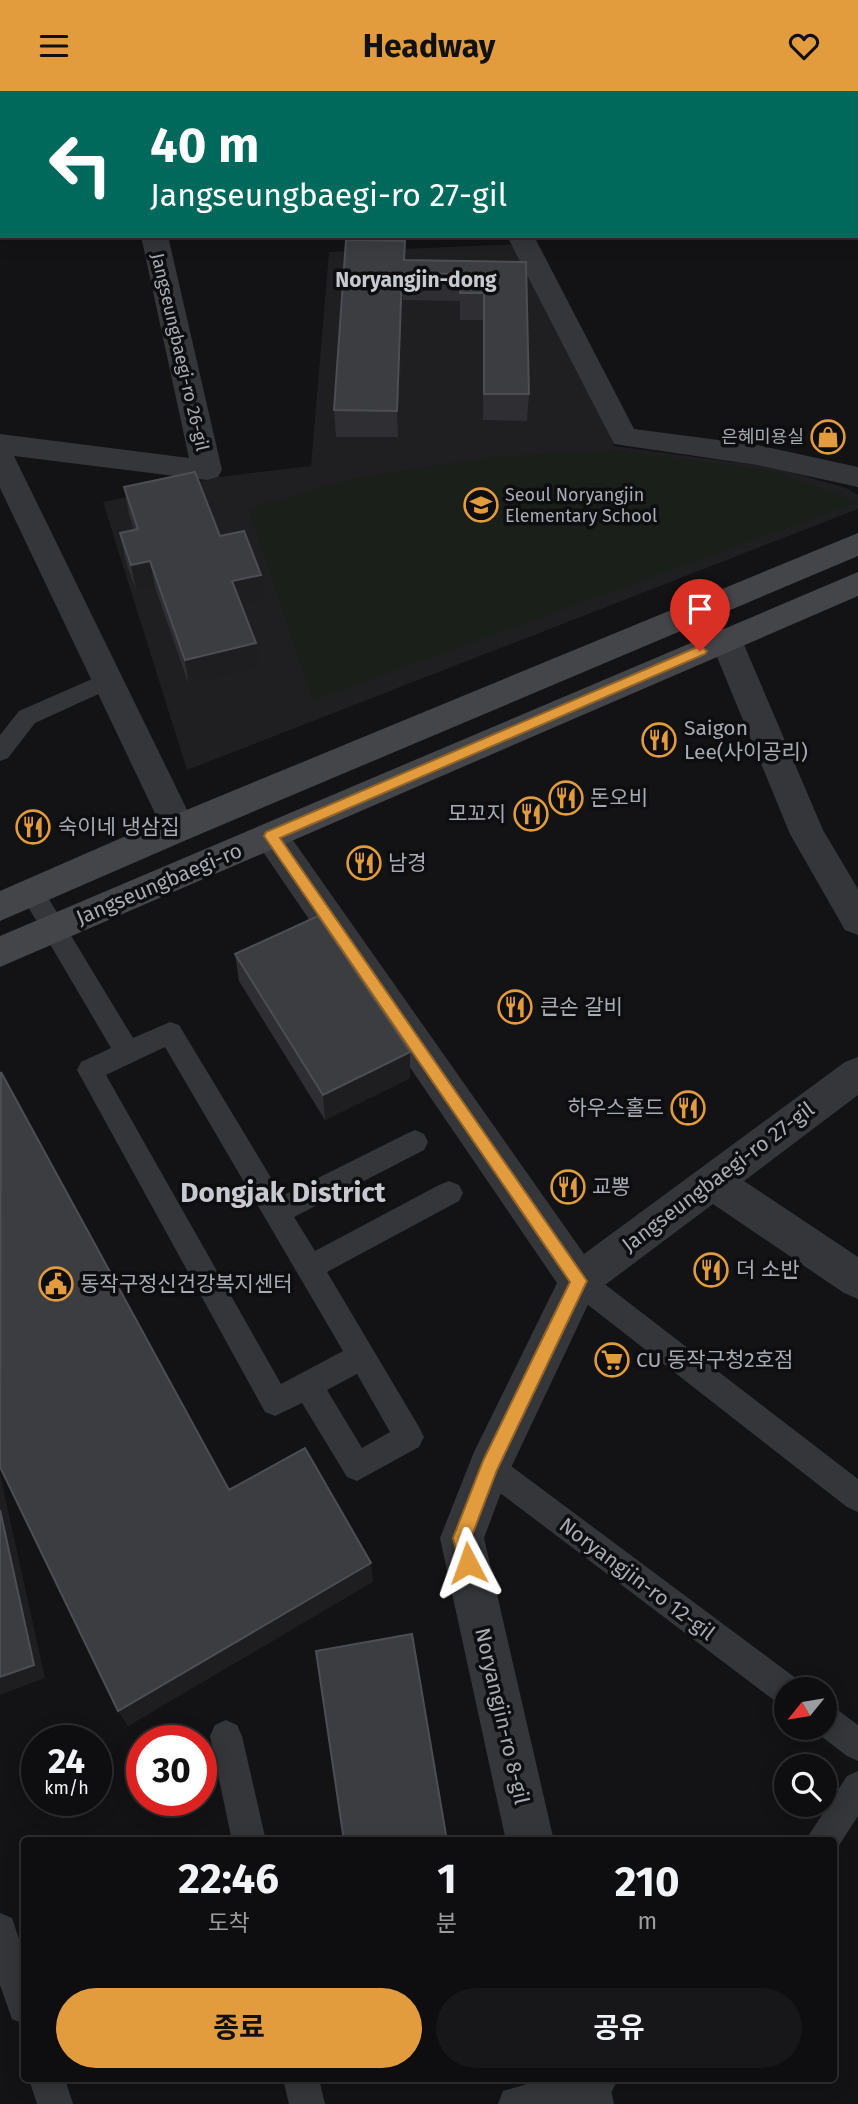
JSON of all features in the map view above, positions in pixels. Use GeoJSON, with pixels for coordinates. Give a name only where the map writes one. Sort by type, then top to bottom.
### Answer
{"type":"FeatureCollection","features":[{"type":"Feature","properties":{"kind":"street","name":"Jangseungbaegi-ro 26-gil"},"geometry":{"type":"LineString","coordinates":[[0,444],[207,470],[154,238]]}},
{"type":"Feature","properties":{"kind":"street"},"geometry":{"type":"LineString","coordinates":[[521,238],[624,437],[757,455],[858,477]]}},
{"type":"Feature","properties":{"kind":"street"},"geometry":{"type":"LineString","coordinates":[[0,457],[179,828]]}},
{"type":"Feature","properties":{"kind":"street","name":"Jangseungbaegi-ro"},"geometry":{"type":"LineString","coordinates":[[0,907],[179,828],[858,544]]}},
{"type":"Feature","properties":{"kind":"street","name":"Jangseungbaegi-ro"},"geometry":{"type":"LineString","coordinates":[[0,952],[858,583]]}},
{"type":"Feature","properties":{"kind":"street"},"geometry":{"type":"LineString","coordinates":[[726,640],[807,834],[858,920]]}},
{"type":"Feature","properties":{"kind":"street"},"geometry":{"type":"LineString","coordinates":[[271,836],[579,1281]]}},
{"type":"Feature","properties":{"kind":"street","name":"Jangseungbaegi-ro 27-gil"},"geometry":{"type":"LineString","coordinates":[[579,1281],[712,1181],[854,1082]]}},
{"type":"Feature","properties":{"kind":"street"},"geometry":{"type":"LineString","coordinates":[[712,1181],[858,1280]]}},
{"type":"Feature","properties":{"kind":"street","name":"Noryangjin-ro 8-gil"},"geometry":{"type":"LineString","coordinates":[[529,1837],[462,1538],[489,1467],[579,1281]]}},
{"type":"Feature","properties":{"kind":"lane"},"geometry":{"type":"LineString","coordinates":[[0,752],[27,717],[108,680]]}},
{"type":"Feature","properties":{"kind":"lane"},"geometry":{"type":"LineString","coordinates":[[32,893],[127,1052]]}},
{"type":"Feature","properties":{"kind":"lane"},"geometry":{"type":"LineString","coordinates":[[308,1385],[357,1467],[409,1437],[362,1356],[170,1033],[90,1070],[275,1402],[362,1356]]}},
{"type":"Feature","properties":{"kind":"lane"},"geometry":{"type":"LineString","coordinates":[[276,1213],[415,1142]]}},
{"type":"Feature","properties":{"kind":"lane"},"geometry":{"type":"LineString","coordinates":[[309,1268],[449,1193]]}},
{"type":"Feature","properties":{"kind":"lane"},"geometry":{"type":"LineString","coordinates":[[579,1281],[858,1497]]}},
{"type":"Feature","properties":{"kind":"lane","name":"Noryangjin-ro 12-gil"},"geometry":{"type":"LineString","coordinates":[[489,1467],[774,1682]]}},
{"type":"Feature","properties":{"kind":"lane"},"geometry":{"type":"LineString","coordinates":[[837,1729],[858,1745]]}},
{"type":"Feature","properties":{"kind":"lane"},"geometry":{"type":"LineString","coordinates":[[226,1736],[248,1837]]}},
{"type":"Feature","properties":{"kind":"lane"},"geometry":{"type":"LineString","coordinates":[[825,1837],[858,1787]]}},
{"type":"Feature","properties":{"kind":"lane"},"geometry":{"type":"LineString","coordinates":[[0,1930],[21,1997]]}},
{"type":"Feature","properties":{"kind":"lane"},"geometry":{"type":"LineString","coordinates":[[48,2082],[55,2104]]}},
{"type":"Feature","properties":{"kind":"lane"},"geometry":{"type":"LineString","coordinates":[[302,2082],[306,2104]]}},
{"type":"Feature","properties":{"kind":"lane"},"geometry":{"type":"LineString","coordinates":[[516,2104],[589,2087]]}},
{"type":"Feature","properties":{"kind":"shaded area","name":"Seoul Noryangjin Elementary School"},"geometry":{"type":"Polygon","coordinates":[[[524,244],[614,446],[776,468],[846,488],[858,495],[858,509],[187,770],[103,502],[218,477],[311,466],[329,252],[524,244]]]}},
{"type":"Feature","properties":{"kind":"shaded area"},"geometry":{"type":"Polygon","coordinates":[[[616,450],[773,471],[858,502],[313,700],[248,508],[346,480],[488,457],[616,450]]]}},
{"type":"Feature","properties":{"kind":"building"},"geometry":{"type":"Polygon","coordinates":[[[346,240],[405,241],[404,260],[526,262],[529,394],[484,394],[484,293],[460,293],[461,274],[402,273],[397,411],[334,410],[346,240]]]}},
{"type":"Feature","properties":{"kind":"building"},"geometry":{"type":"Polygon","coordinates":[[[195,472],[220,536],[244,531],[261,575],[232,581],[256,643],[185,660],[150,561],[131,565],[120,533],[138,529],[124,487],[195,472]]]}},
{"type":"Feature","properties":{"kind":"building"},"geometry":{"type":"Polygon","coordinates":[[[318,916],[410,1052],[323,1095],[235,954],[318,916]]]}},
{"type":"Feature","properties":{"kind":"building","name":"동작구정신건강복지센터"},"geometry":{"type":"Polygon","coordinates":[[[1,1072],[229,1490],[305,1448],[371,1563],[118,1711],[0,1467],[1,1072]]]}},
{"type":"Feature","properties":{"kind":"building"},"geometry":{"type":"Polygon","coordinates":[[[0,1510],[34,1665],[0,1677],[0,1510]]]}},
{"type":"Feature","properties":{"kind":"building"},"geometry":{"type":"Polygon","coordinates":[[[412,1634],[446,1837],[343,1837],[316,1651],[412,1634]]]}},
{"type":"Feature","properties":{"kind":"place","name":"은혜미용실"},"geometry":{"type":"Point","coordinates":[828,437]}},
{"type":"Feature","properties":{"kind":"place","name":"Seoul Noryangjin Elementary School"},"geometry":{"type":"Point","coordinates":[481,505]}},
{"type":"Feature","properties":{"kind":"place","name":"Saigon Lee(사이공리)"},"geometry":{"type":"Point","coordinates":[659,740]}},
{"type":"Feature","properties":{"kind":"place","name":"돈오비"},"geometry":{"type":"Point","coordinates":[566,798]}},
{"type":"Feature","properties":{"kind":"place","name":"모꼬지"},"geometry":{"type":"Point","coordinates":[531,814]}},
{"type":"Feature","properties":{"kind":"place","name":"숙이네 냉삼집"},"geometry":{"type":"Point","coordinates":[33,827]}},
{"type":"Feature","properties":{"kind":"place","name":"남경"},"geometry":{"type":"Point","coordinates":[364,863]}},
{"type":"Feature","properties":{"kind":"place","name":"큰손 갈비"},"geometry":{"type":"Point","coordinates":[515,1007]}},
{"type":"Feature","properties":{"kind":"place","name":"하우스홀드"},"geometry":{"type":"Point","coordinates":[688,1108]}},
{"type":"Feature","properties":{"kind":"place","name":"교뽕"},"geometry":{"type":"Point","coordinates":[568,1187]}},
{"type":"Feature","properties":{"kind":"place","name":"더 소반"},"geometry":{"type":"Point","coordinates":[711,1270]}},
{"type":"Feature","properties":{"kind":"place","name":"동작구정신건강복지센터"},"geometry":{"type":"Point","coordinates":[56,1284]}},
{"type":"Feature","properties":{"kind":"place","name":"CU 동작구청2호점"},"geometry":{"type":"Point","coordinates":[612,1360]}},
{"type":"Feature","properties":{"kind":"district","name":"Noryangjin-dong"},"geometry":{"type":"Point","coordinates":[416,280]}},
{"type":"Feature","properties":{"kind":"district","name":"Dongjak District"},"geometry":{"type":"Point","coordinates":[283,1192]}},
{"type":"Feature","properties":{"kind":"route"},"geometry":{"type":"LineString","coordinates":[[468,1563],[462,1538],[489,1467],[579,1281],[271,836],[700,651]]}}]}
